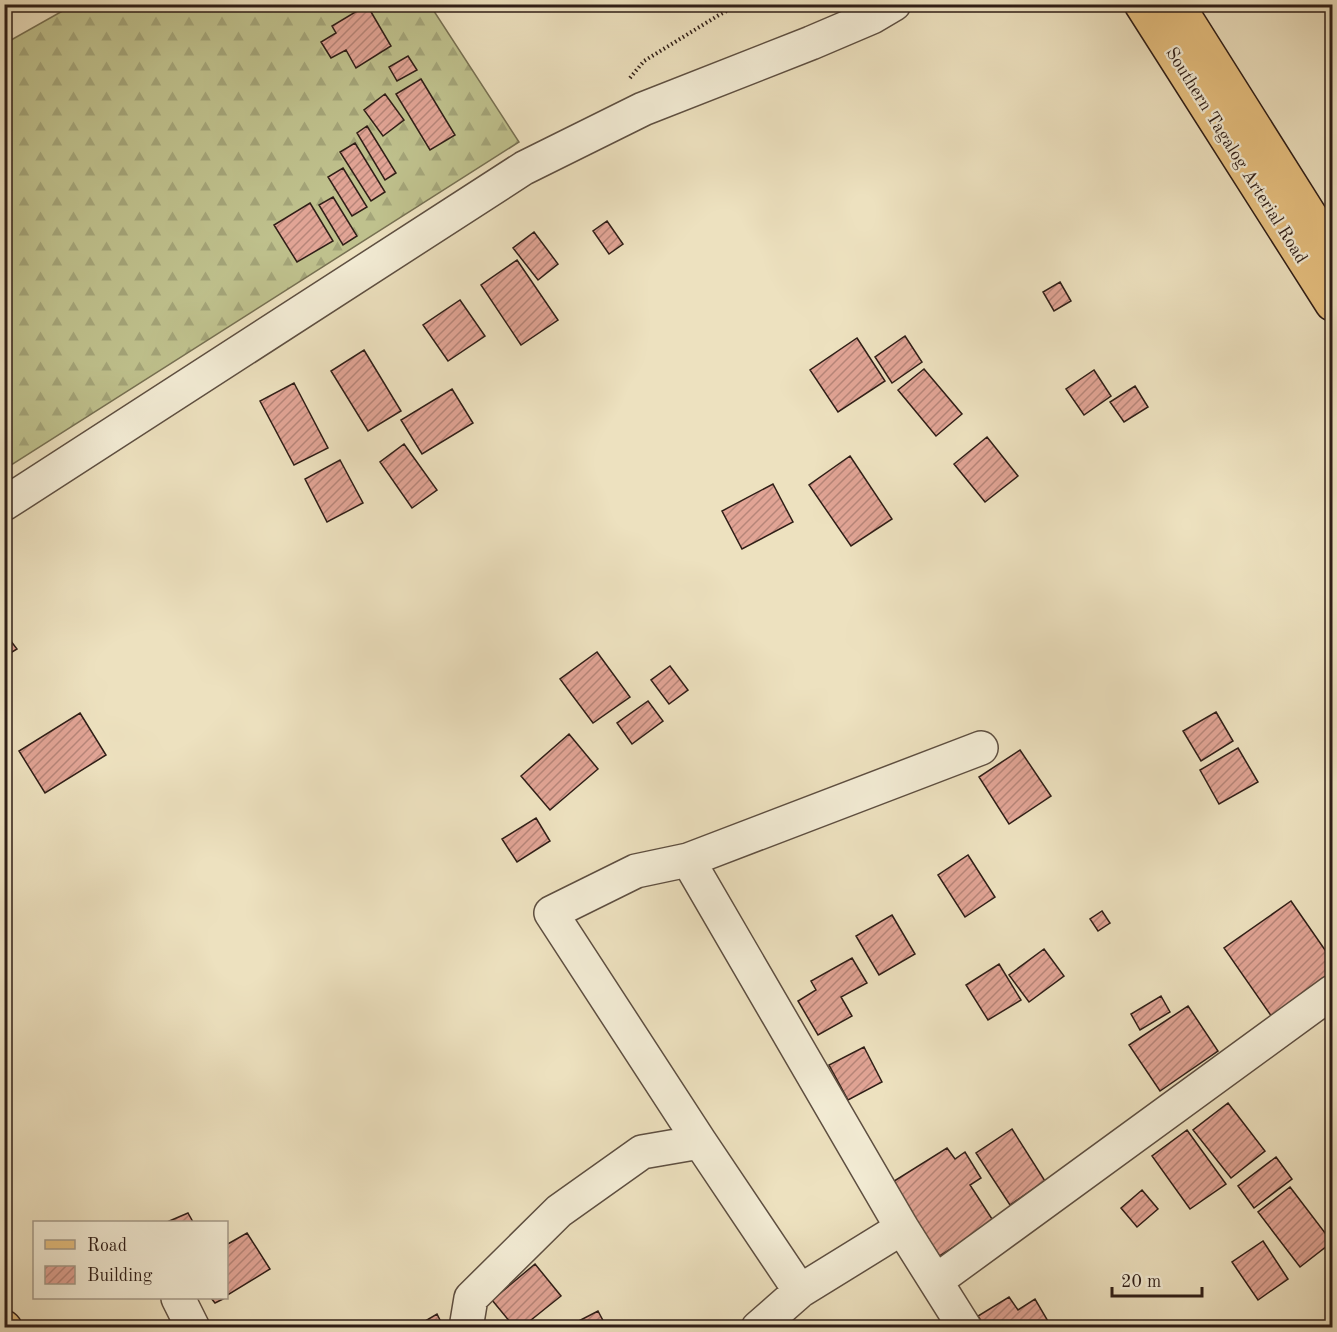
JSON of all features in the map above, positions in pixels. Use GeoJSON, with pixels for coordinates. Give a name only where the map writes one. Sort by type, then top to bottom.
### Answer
{"type":"FeatureCollection","features":[{"type":"Feature","properties":{"kind":"highway","name":"Southern Tagalog Arterial Road"},"geometry":{"type":"LineString","coordinates":[[1142,4],[1332,304]]}},
{"type":"Feature","properties":{"kind":"highway","name":"Southern Tagalog Arterial Road"},"geometry":{"type":"LineString","coordinates":[[1177,4],[1332,250]]}},
{"type":"Feature","properties":{"kind":"street"},"geometry":{"type":"LineString","coordinates":[[4,504],[524,168],[643,109],[872,17],[894,4]]}},
{"type":"Feature","properties":{"kind":"street"},"geometry":{"type":"LineString","coordinates":[[800,1291],[551,913],[636,871],[688,860],[981,748]]}},
{"type":"Feature","properties":{"kind":"street"},"geometry":{"type":"LineString","coordinates":[[688,860],[902,1228],[965,1328]]}},
{"type":"Feature","properties":{"kind":"street"},"geometry":{"type":"LineString","coordinates":[[936,1281],[1332,992]]}},
{"type":"Feature","properties":{"kind":"street"},"geometry":{"type":"LineString","coordinates":[[466,1328],[471,1298],[559,1211],[642,1152],[700,1142]]}},
{"type":"Feature","properties":{"kind":"street"},"geometry":{"type":"LineString","coordinates":[[758,1328],[800,1291],[902,1228]]}},
{"type":"Feature","properties":{"kind":"street"},"geometry":{"type":"LineString","coordinates":[[178,1299],[193,1328]]}},
{"type":"Feature","properties":{"kind":"path"},"geometry":{"type":"LineString","coordinates":[[624,87],[644,61],[740,4]]}},
{"type":"Feature","properties":{"kind":"green space"},"geometry":{"type":"Polygon","coordinates":[[[73,5],[430,5],[519,142],[5,469],[4,44],[73,5]]]}},
{"type":"Feature","properties":{"kind":"building"},"geometry":{"type":"Polygon","coordinates":[[[367,5],[391,46],[356,68],[346,50],[331,58],[321,42],[336,33],[332,26],[367,5]]]}},
{"type":"Feature","properties":{"kind":"building"},"geometry":{"type":"Polygon","coordinates":[[[408,56],[417,70],[397,81],[389,67],[408,56]]]}},
{"type":"Feature","properties":{"kind":"building"},"geometry":{"type":"Polygon","coordinates":[[[421,79],[455,135],[430,150],[396,94],[421,79]]]}},
{"type":"Feature","properties":{"kind":"building"},"geometry":{"type":"Polygon","coordinates":[[[385,94],[404,120],[383,136],[364,110],[385,94]]]}},
{"type":"Feature","properties":{"kind":"building"},"geometry":{"type":"Polygon","coordinates":[[[367,126],[396,173],[385,180],[357,133],[367,126]]]}},
{"type":"Feature","properties":{"kind":"building"},"geometry":{"type":"Polygon","coordinates":[[[355,143],[385,192],[371,201],[340,152],[355,143]]]}},
{"type":"Feature","properties":{"kind":"building"},"geometry":{"type":"Polygon","coordinates":[[[343,168],[367,207],[352,216],[328,177],[343,168]]]}},
{"type":"Feature","properties":{"kind":"building"},"geometry":{"type":"Polygon","coordinates":[[[333,197],[357,236],[343,245],[319,205],[333,197]]]}},
{"type":"Feature","properties":{"kind":"building"},"geometry":{"type":"Polygon","coordinates":[[[310,203],[333,241],[297,262],[274,225],[310,203]]]}},
{"type":"Feature","properties":{"kind":"building"},"geometry":{"type":"Polygon","coordinates":[[[607,221],[623,244],[609,254],[593,231],[607,221]]]}},
{"type":"Feature","properties":{"kind":"building"},"geometry":{"type":"Polygon","coordinates":[[[534,232],[558,264],[538,280],[513,248],[534,232]]]}},
{"type":"Feature","properties":{"kind":"building"},"geometry":{"type":"Polygon","coordinates":[[[517,260],[558,320],[521,345],[481,285],[517,260]]]}},
{"type":"Feature","properties":{"kind":"building"},"geometry":{"type":"Polygon","coordinates":[[[1060,282],[1071,301],[1054,311],[1043,292],[1060,282]]]}},
{"type":"Feature","properties":{"kind":"building"},"geometry":{"type":"Polygon","coordinates":[[[460,300],[485,336],[448,361],[423,325],[460,300]]]}},
{"type":"Feature","properties":{"kind":"building"},"geometry":{"type":"Polygon","coordinates":[[[905,336],[922,362],[892,383],[875,357],[905,336]]]}},
{"type":"Feature","properties":{"kind":"building"},"geometry":{"type":"Polygon","coordinates":[[[857,338],[885,381],[838,412],[810,370],[857,338]]]}},
{"type":"Feature","properties":{"kind":"building"},"geometry":{"type":"Polygon","coordinates":[[[364,350],[401,411],[368,431],[331,371],[364,350]]]}},
{"type":"Feature","properties":{"kind":"building"},"geometry":{"type":"Polygon","coordinates":[[[924,369],[962,414],[936,436],[898,390],[924,369]]]}},
{"type":"Feature","properties":{"kind":"building"},"geometry":{"type":"Polygon","coordinates":[[[1094,370],[1111,396],[1084,415],[1066,389],[1094,370]]]}},
{"type":"Feature","properties":{"kind":"building"},"geometry":{"type":"Polygon","coordinates":[[[294,383],[328,448],[294,465],[260,401],[294,383]]]}},
{"type":"Feature","properties":{"kind":"building"},"geometry":{"type":"Polygon","coordinates":[[[1135,386],[1148,407],[1124,422],[1110,402],[1135,386]]]}},
{"type":"Feature","properties":{"kind":"building"},"geometry":{"type":"Polygon","coordinates":[[[452,389],[473,423],[422,454],[401,420],[452,389]]]}},
{"type":"Feature","properties":{"kind":"building"},"geometry":{"type":"Polygon","coordinates":[[[987,437],[1018,476],[985,502],[954,464],[987,437]]]}},
{"type":"Feature","properties":{"kind":"building"},"geometry":{"type":"Polygon","coordinates":[[[404,444],[437,490],[412,508],[380,462],[404,444]]]}},
{"type":"Feature","properties":{"kind":"building"},"geometry":{"type":"Polygon","coordinates":[[[850,456],[892,519],[851,546],[809,485],[850,456]]]}},
{"type":"Feature","properties":{"kind":"building"},"geometry":{"type":"Polygon","coordinates":[[[340,460],[363,503],[327,522],[305,479],[340,460]]]}},
{"type":"Feature","properties":{"kind":"building"},"geometry":{"type":"Polygon","coordinates":[[[773,484],[793,522],[742,549],[722,511],[773,484]]]}},
{"type":"Feature","properties":{"kind":"building"},"geometry":{"type":"Polygon","coordinates":[[[4,632],[17,649],[4,657],[4,632]]]}},
{"type":"Feature","properties":{"kind":"building"},"geometry":{"type":"Polygon","coordinates":[[[597,652],[630,697],[593,723],[560,679],[597,652]]]}},
{"type":"Feature","properties":{"kind":"building"},"geometry":{"type":"Polygon","coordinates":[[[670,666],[688,690],[669,704],[651,680],[670,666]]]}},
{"type":"Feature","properties":{"kind":"building"},"geometry":{"type":"Polygon","coordinates":[[[648,701],[663,721],[632,744],[617,723],[648,701]]]}},
{"type":"Feature","properties":{"kind":"building"},"geometry":{"type":"Polygon","coordinates":[[[1216,712],[1233,741],[1201,761],[1183,731],[1216,712]]]}},
{"type":"Feature","properties":{"kind":"building"},"geometry":{"type":"Polygon","coordinates":[[[80,713],[106,755],[45,793],[19,751],[80,713]]]}},
{"type":"Feature","properties":{"kind":"building"},"geometry":{"type":"Polygon","coordinates":[[[569,734],[598,769],[550,810],[521,776],[569,734]]]}},
{"type":"Feature","properties":{"kind":"building"},"geometry":{"type":"Polygon","coordinates":[[[1238,748],[1258,782],[1219,804],[1200,770],[1238,748]]]}},
{"type":"Feature","properties":{"kind":"building"},"geometry":{"type":"Polygon","coordinates":[[[1020,750],[1051,796],[1009,824],[979,777],[1020,750]]]}},
{"type":"Feature","properties":{"kind":"building"},"geometry":{"type":"Polygon","coordinates":[[[536,818],[550,841],[517,862],[502,839],[536,818]]]}},
{"type":"Feature","properties":{"kind":"building"},"geometry":{"type":"Polygon","coordinates":[[[968,855],[995,897],[965,917],[938,875],[968,855]]]}},
{"type":"Feature","properties":{"kind":"building"},"geometry":{"type":"Polygon","coordinates":[[[1291,901],[1332,960],[1332,974],[1272,1017],[1224,948],[1291,901]]]}},
{"type":"Feature","properties":{"kind":"building"},"geometry":{"type":"Polygon","coordinates":[[[1102,911],[1110,923],[1098,931],[1090,919],[1102,911]]]}},
{"type":"Feature","properties":{"kind":"building"},"geometry":{"type":"Polygon","coordinates":[[[892,915],[915,954],[879,975],[856,936],[892,915]]]}},
{"type":"Feature","properties":{"kind":"building"},"geometry":{"type":"Polygon","coordinates":[[[1044,949],[1064,976],[1029,1002],[1009,975],[1044,949]]]}},
{"type":"Feature","properties":{"kind":"building"},"geometry":{"type":"Polygon","coordinates":[[[852,958],[867,983],[841,997],[852,1016],[818,1035],[798,1001],[816,990],[811,981],[852,958]]]}},
{"type":"Feature","properties":{"kind":"building"},"geometry":{"type":"Polygon","coordinates":[[[999,964],[1021,1000],[988,1020],[966,985],[999,964]]]}},
{"type":"Feature","properties":{"kind":"building"},"geometry":{"type":"Polygon","coordinates":[[[1161,996],[1170,1012],[1140,1030],[1131,1014],[1161,996]]]}},
{"type":"Feature","properties":{"kind":"building"},"geometry":{"type":"Polygon","coordinates":[[[1188,1006],[1218,1051],[1160,1091],[1129,1045],[1188,1006]]]}},
{"type":"Feature","properties":{"kind":"building"},"geometry":{"type":"Polygon","coordinates":[[[864,1047],[882,1082],[848,1100],[829,1065],[864,1047]]]}},
{"type":"Feature","properties":{"kind":"building"},"geometry":{"type":"Polygon","coordinates":[[[1228,1103],[1265,1151],[1231,1178],[1193,1130],[1228,1103]]]}},
{"type":"Feature","properties":{"kind":"building"},"geometry":{"type":"Polygon","coordinates":[[[1012,1129],[1045,1181],[1010,1205],[976,1153],[1012,1129]]]}},
{"type":"Feature","properties":{"kind":"building"},"geometry":{"type":"Polygon","coordinates":[[[1187,1130],[1226,1184],[1190,1209],[1152,1156],[1187,1130]]]}},
{"type":"Feature","properties":{"kind":"building"},"geometry":{"type":"Polygon","coordinates":[[[947,1148],[955,1159],[965,1152],[981,1178],[970,1185],[994,1222],[938,1257],[891,1183],[947,1148]]]}},
{"type":"Feature","properties":{"kind":"building"},"geometry":{"type":"Polygon","coordinates":[[[1276,1157],[1292,1179],[1254,1208],[1238,1186],[1276,1157]]]}},
{"type":"Feature","properties":{"kind":"building"},"geometry":{"type":"Polygon","coordinates":[[[1290,1187],[1332,1242],[1300,1267],[1258,1212],[1290,1187]]]}},
{"type":"Feature","properties":{"kind":"building"},"geometry":{"type":"Polygon","coordinates":[[[1142,1190],[1158,1209],[1137,1227],[1121,1208],[1142,1190]]]}},
{"type":"Feature","properties":{"kind":"building"},"geometry":{"type":"Polygon","coordinates":[[[188,1213],[192,1221],[169,1221],[188,1213]]]}},
{"type":"Feature","properties":{"kind":"building"},"geometry":{"type":"Polygon","coordinates":[[[247,1233],[270,1269],[228,1295],[228,1244],[247,1233]]]}},
{"type":"Feature","properties":{"kind":"building"},"geometry":{"type":"Polygon","coordinates":[[[1263,1241],[1288,1279],[1258,1300],[1232,1262],[1263,1241]]]}},
{"type":"Feature","properties":{"kind":"building"},"geometry":{"type":"Polygon","coordinates":[[[535,1264],[561,1296],[521,1328],[515,1328],[492,1300],[535,1264]]]}},
{"type":"Feature","properties":{"kind":"building"},"geometry":{"type":"Polygon","coordinates":[[[1009,1297],[1018,1310],[1035,1299],[1052,1328],[985,1328],[978,1316],[1009,1297]]]}},
{"type":"Feature","properties":{"kind":"building"},"geometry":{"type":"Polygon","coordinates":[[[598,1311],[607,1328],[567,1328],[567,1327],[598,1311]]]}},
{"type":"Feature","properties":{"kind":"building"},"geometry":{"type":"Polygon","coordinates":[[[437,1314],[444,1328],[415,1328],[415,1327],[437,1314]]]}}]}
